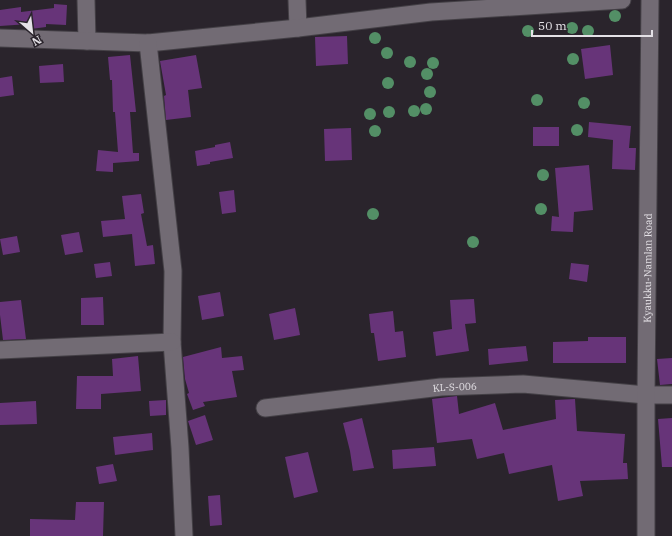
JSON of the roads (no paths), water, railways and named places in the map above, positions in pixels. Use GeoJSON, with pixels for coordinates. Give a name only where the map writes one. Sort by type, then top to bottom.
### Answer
{"type":"FeatureCollection","features":[{"type":"Feature","properties":{"kind":"street"},"geometry":{"type":"LineString","coordinates":[[86,0],[87,41]]}},
{"type":"Feature","properties":{"kind":"street"},"geometry":{"type":"LineString","coordinates":[[297,0],[298,28]]}},
{"type":"Feature","properties":{"kind":"street"},"geometry":{"type":"LineString","coordinates":[[0,38],[148,43],[298,28],[431,12],[622,0]]}},
{"type":"Feature","properties":{"kind":"street","name":"Kyaukku-Namlan Road"},"geometry":{"type":"LineString","coordinates":[[646,536],[650,0]]}},
{"type":"Feature","properties":{"kind":"street"},"geometry":{"type":"LineString","coordinates":[[148,43],[173,271],[172,342],[180,448],[184,536]]}},
{"type":"Feature","properties":{"kind":"street"},"geometry":{"type":"LineString","coordinates":[[0,350],[172,342]]}},
{"type":"Feature","properties":{"kind":"street","name":"KL-S-006"},"geometry":{"type":"LineString","coordinates":[[265,408],[441,387],[524,384],[646,395],[672,395]]}}]}
